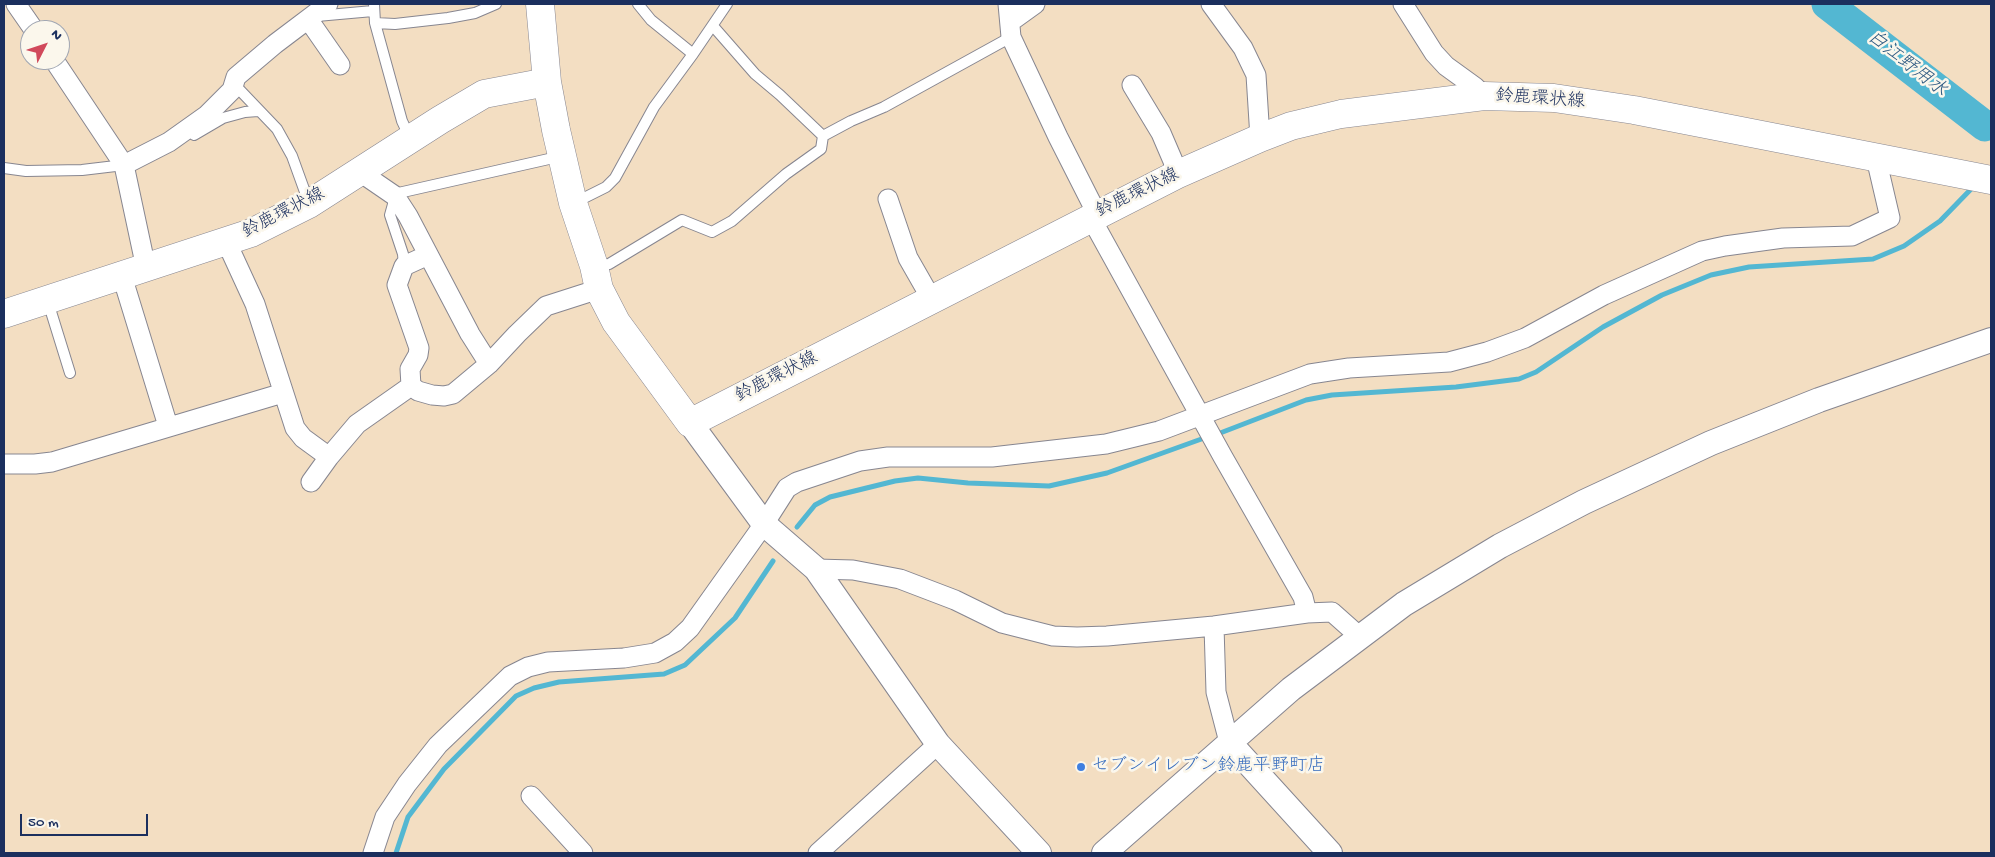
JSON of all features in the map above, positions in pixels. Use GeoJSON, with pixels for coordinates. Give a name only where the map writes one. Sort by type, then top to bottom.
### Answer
{"type":"FeatureCollection","features":[{"type":"Feature","properties":{"kind":"main road"},"geometry":{"type":"LineString","coordinates":[[540,4],[547,82],[562,155],[573,203],[597,277],[616,322],[690,423]]}},
{"type":"Feature","properties":{"kind":"main road","name":"鈴鹿環状線"},"geometry":{"type":"LineString","coordinates":[[4,314],[251,233],[309,204],[484,94],[547,82]]}},
{"type":"Feature","properties":{"kind":"main road","name":"鈴鹿環状線"},"geometry":{"type":"LineString","coordinates":[[690,423],[1176,175],[1291,126],[1341,114],[1484,96],[1554,98],[1634,110],[1991,180]]}},
{"type":"Feature","properties":{"kind":"street"},"geometry":{"type":"LineString","coordinates":[[16,4],[27,20]]}},
{"type":"Feature","properties":{"kind":"street"},"geometry":{"type":"LineString","coordinates":[[124,165],[169,142],[208,115],[232,90],[236,77],[328,4]]}},
{"type":"Feature","properties":{"kind":"street"},"geometry":{"type":"LineString","coordinates":[[1035,4],[1010,21],[1094,216],[1202,419],[1303,598],[1307,613]]}},
{"type":"Feature","properties":{"kind":"street"},"geometry":{"type":"LineString","coordinates":[[1211,4],[1242,48],[1256,75],[1260,138]]}},
{"type":"Feature","properties":{"kind":"street"},"geometry":{"type":"LineString","coordinates":[[1403,4],[1434,53],[1446,66],[1484,96]]}},
{"type":"Feature","properties":{"kind":"street"},"geometry":{"type":"LineString","coordinates":[[310,18],[340,65]]}},
{"type":"Feature","properties":{"kind":"street"},"geometry":{"type":"LineString","coordinates":[[61,70],[124,165],[134,272],[168,426]]}},
{"type":"Feature","properties":{"kind":"street"},"geometry":{"type":"LineString","coordinates":[[1132,85],[1161,133],[1176,175]]}},
{"type":"Feature","properties":{"kind":"street"},"geometry":{"type":"LineString","coordinates":[[373,853],[385,817],[407,784],[438,745],[510,676],[528,667],[548,662],[624,658],[655,653],[675,642],[690,628],[764,524],[787,488],[792,485],[814,475],[860,461],[888,457],[992,457],[1106,444],[1202,419],[1310,374],[1326,370],[1449,362],[1487,352],[1525,338],[1604,295],[1702,251],[1783,238],[1852,236],[1890,218],[1876,158]]}},
{"type":"Feature","properties":{"kind":"street"},"geometry":{"type":"LineString","coordinates":[[360,172],[395,195],[470,334],[489,364]]}},
{"type":"Feature","properties":{"kind":"street"},"geometry":{"type":"LineString","coordinates":[[888,199],[908,258],[932,300]]}},
{"type":"Feature","properties":{"kind":"street"},"geometry":{"type":"LineString","coordinates":[[226,241],[255,304],[295,428],[303,438],[330,457]]}},
{"type":"Feature","properties":{"kind":"street"},"geometry":{"type":"LineString","coordinates":[[411,386],[410,369],[419,348],[397,285],[404,266],[428,255]]}},
{"type":"Feature","properties":{"kind":"street"},"geometry":{"type":"LineString","coordinates":[[411,386],[418,391],[432,395],[444,396],[453,394],[489,364],[516,334],[546,306],[597,277]]}},
{"type":"Feature","properties":{"kind":"street"},"geometry":{"type":"LineString","coordinates":[[1104,853],[1291,689],[1404,604],[1484,556],[1584,502],[1711,443],[1819,400],[1991,340]]}},
{"type":"Feature","properties":{"kind":"street"},"geometry":{"type":"LineString","coordinates":[[311,482],[358,424],[411,386]]}},
{"type":"Feature","properties":{"kind":"street"},"geometry":{"type":"LineString","coordinates":[[4,464],[52,462],[283,393]]}},
{"type":"Feature","properties":{"kind":"street"},"geometry":{"type":"LineString","coordinates":[[690,423],[764,524],[816,569],[938,744],[1039,853]]}},
{"type":"Feature","properties":{"kind":"street"},"geometry":{"type":"LineString","coordinates":[[816,569],[853,570],[900,579],[955,600],[1002,623],[1053,636],[1107,636],[1214,626],[1307,613],[1332,612],[1359,636]]}},
{"type":"Feature","properties":{"kind":"street"},"geometry":{"type":"LineString","coordinates":[[1214,626],[1216,692],[1229,742],[1330,853]]}},
{"type":"Feature","properties":{"kind":"street"},"geometry":{"type":"LineString","coordinates":[[818,853],[938,744]]}},
{"type":"Feature","properties":{"kind":"street"},"geometry":{"type":"LineString","coordinates":[[531,796],[582,853]]}},
{"type":"Feature","properties":{"kind":"lane"},"geometry":{"type":"LineString","coordinates":[[375,23],[395,24],[448,18],[475,13],[496,4]]}},
{"type":"Feature","properties":{"kind":"lane"},"geometry":{"type":"LineString","coordinates":[[638,4],[651,20],[693,54]]}},
{"type":"Feature","properties":{"kind":"lane"},"geometry":{"type":"LineString","coordinates":[[573,203],[606,187],[615,178],[654,107],[727,4]]}},
{"type":"Feature","properties":{"kind":"lane"},"geometry":{"type":"LineString","coordinates":[[310,18],[374,7],[375,23],[402,122],[410,139]]}},
{"type":"Feature","properties":{"kind":"lane"},"geometry":{"type":"LineString","coordinates":[[822,136],[884,107],[1010,21]]}},
{"type":"Feature","properties":{"kind":"lane"},"geometry":{"type":"LineString","coordinates":[[713,26],[755,74],[780,95],[822,136]]}},
{"type":"Feature","properties":{"kind":"lane"},"geometry":{"type":"LineString","coordinates":[[233,83],[277,129],[285,142],[309,204]]}},
{"type":"Feature","properties":{"kind":"lane"},"geometry":{"type":"LineString","coordinates":[[169,142],[185,140],[223,118],[245,112],[258,111]]}},
{"type":"Feature","properties":{"kind":"lane"},"geometry":{"type":"LineString","coordinates":[[597,277],[609,264],[682,220],[712,232],[732,221],[786,174],[821,149],[822,136]]}},
{"type":"Feature","properties":{"kind":"lane"},"geometry":{"type":"LineString","coordinates":[[404,266],[403,254],[390,215],[395,195],[562,155]]}},
{"type":"Feature","properties":{"kind":"lane"},"geometry":{"type":"LineString","coordinates":[[4,168],[26,171],[82,170],[124,165]]}},
{"type":"Feature","properties":{"kind":"lane"},"geometry":{"type":"LineString","coordinates":[[47,300],[70,372]]}},
{"type":"Feature","properties":{"kind":"waterway","name":"白江野用水"},"geometry":{"type":"LineString","coordinates":[[1827,4],[1985,126]]}},
{"type":"Feature","properties":{"kind":"waterway"},"geometry":{"type":"LineString","coordinates":[[1215,435],[1306,400],[1332,395],[1456,387],[1519,379],[1536,372],[1603,327],[1662,295],[1711,275],[1749,267],[1873,259],[1904,246],[1940,221],[1975,185]]}},
{"type":"Feature","properties":{"kind":"waterway"},"geometry":{"type":"LineString","coordinates":[[797,527],[815,505],[830,497],[895,481],[918,478],[968,483],[1049,486],[1107,473],[1207,437]]}},
{"type":"Feature","properties":{"kind":"waterway"},"geometry":{"type":"LineString","coordinates":[[396,853],[408,817],[444,769],[516,696],[534,688],[559,682],[664,674],[685,665],[735,618],[773,561]]}},
{"type":"Feature","properties":{"kind":"place","name":"セブンイレブン鈴鹿平野町店"},"geometry":{"type":"Point","coordinates":[1081,767]}}]}
